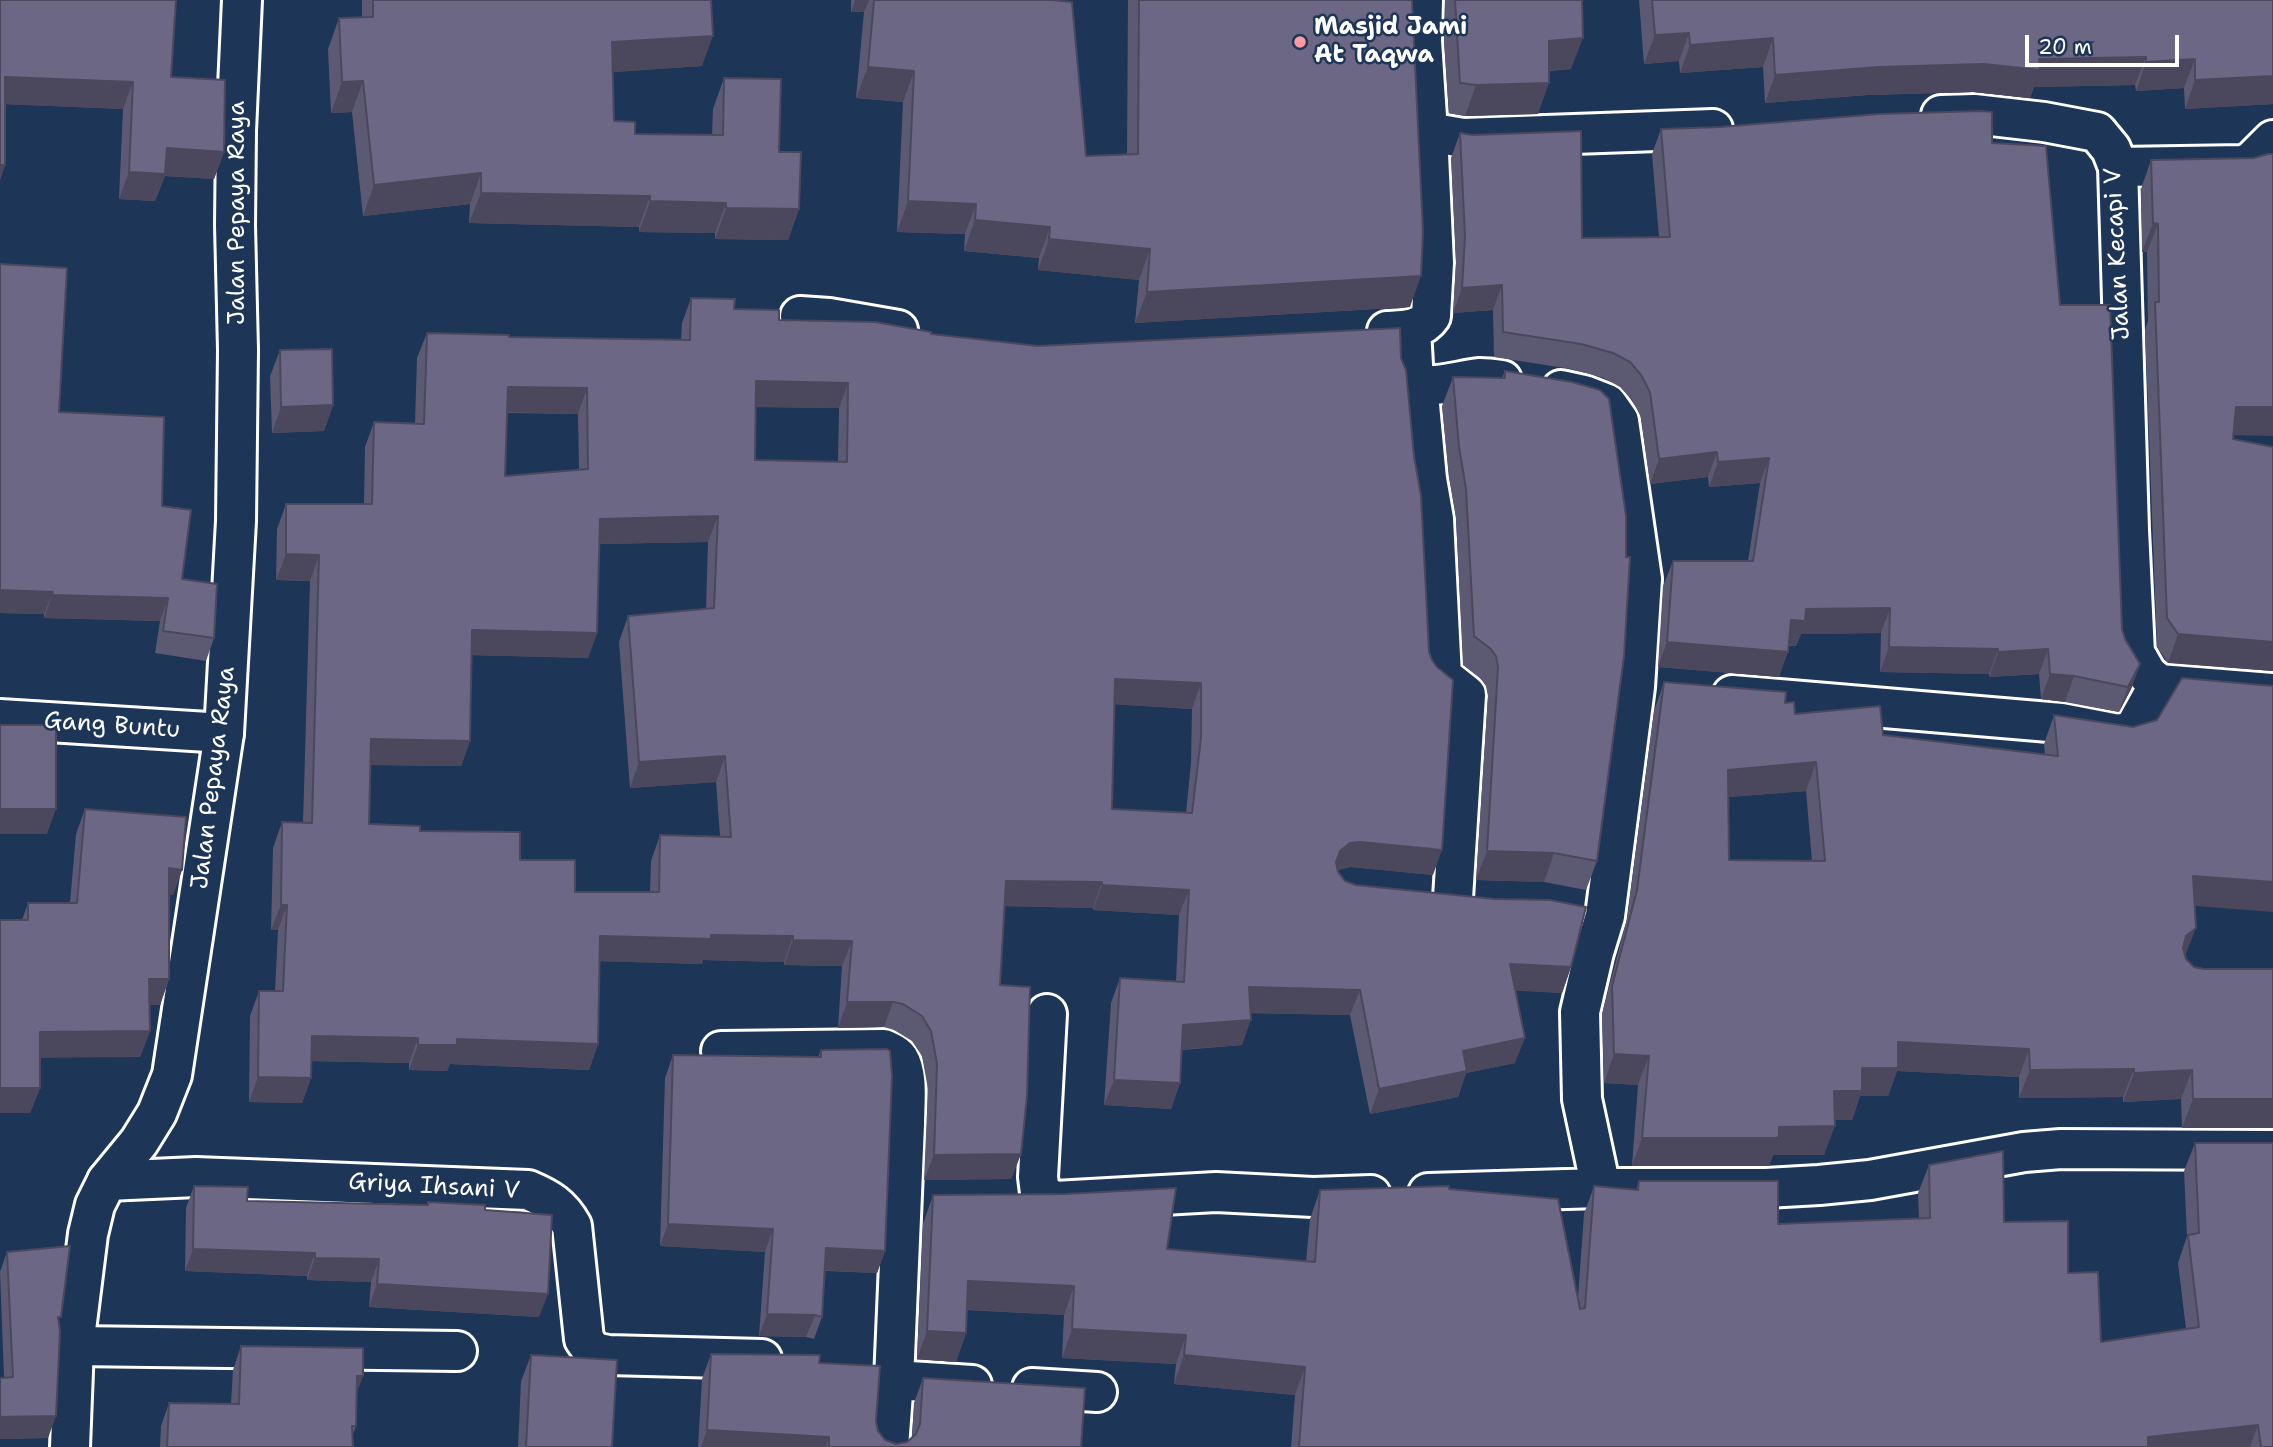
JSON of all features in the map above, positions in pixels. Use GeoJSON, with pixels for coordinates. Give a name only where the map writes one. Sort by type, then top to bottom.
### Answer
{"type":"FeatureCollection","features":[{"type":"Feature","properties":{"kind":"street","name":"Jalan Pepaya Raya"},"geometry":{"type":"LineString","coordinates":[[69,1447],[74,1346],[88,1234],[95,1205],[107,1181],[139,1142],[157,1113],[173,1075],[224,733],[236,521],[238,351],[234,225],[242,0]]}},
{"type":"Feature","properties":{"kind":"street"},"geometry":{"type":"LineString","coordinates":[[1357,333],[1411,330],[1429,321],[1432,316],[1434,263],[1422,41],[1423,0]]}},
{"type":"Feature","properties":{"kind":"street","name":"Jalan Kecapi V"},"geometry":{"type":"LineString","coordinates":[[1909,116],[1974,114],[2044,122],[2097,132],[2111,149],[2118,167],[2135,653],[2147,674],[2159,684]]}},
{"type":"Feature","properties":{"kind":"street"},"geometry":{"type":"LineString","coordinates":[[1428,131],[1463,138],[1749,126]]}},
{"type":"Feature","properties":{"kind":"street"},"geometry":{"type":"LineString","coordinates":[[2118,167],[2244,165],[2252,161],[2273,140]]}},
{"type":"Feature","properties":{"kind":"street"},"geometry":{"type":"LineString","coordinates":[[800,316],[829,318],[933,337]]}},
{"type":"Feature","properties":{"kind":"street"},"geometry":{"type":"LineString","coordinates":[[1411,330],[1414,382],[1418,384],[1441,384],[1483,378],[1541,386],[1584,395],[1607,404],[1619,421],[1642,579],[1649,688],[1587,912],[1594,952],[1580,1012],[1583,1099],[1601,1188]]}},
{"type":"Feature","properties":{"kind":"street"},"geometry":{"type":"LineString","coordinates":[[1414,895],[1471,901],[1466,695],[1442,676],[1434,519],[1427,479],[1418,384]]}},
{"type":"Feature","properties":{"kind":"street"},"geometry":{"type":"LineString","coordinates":[[1704,692],[2061,723],[2119,734],[2133,731],[2159,684],[2273,693]]}},
{"type":"Feature","properties":{"kind":"street","name":"Gang Buntu"},"geometry":{"type":"LineString","coordinates":[[0,719],[224,733]]}},
{"type":"Feature","properties":{"kind":"street"},"geometry":{"type":"LineString","coordinates":[[1047,1014],[1038,1177],[1040,1193],[1055,1201]]}},
{"type":"Feature","properties":{"kind":"street"},"geometry":{"type":"LineString","coordinates":[[721,1051],[884,1049],[895,1054],[903,1068],[905,1124],[889,1447]]}},
{"type":"Feature","properties":{"kind":"street"},"geometry":{"type":"LineString","coordinates":[[1004,1201],[1055,1201],[1216,1192],[1313,1197],[1601,1188],[1766,1188],[1870,1180],[2061,1149],[2273,1150]]}},
{"type":"Feature","properties":{"kind":"street","name":"Griya Ihsani V"},"geometry":{"type":"LineString","coordinates":[[107,1181],[196,1177],[528,1190],[563,1211],[572,1226],[584,1339],[593,1352],[608,1355],[793,1359]]}},
{"type":"Feature","properties":{"kind":"street"},"geometry":{"type":"LineString","coordinates":[[900,1202],[939,1202]]}},
{"type":"Feature","properties":{"kind":"street"},"geometry":{"type":"LineString","coordinates":[[74,1346],[457,1351]]}},
{"type":"Feature","properties":{"kind":"street"},"geometry":{"type":"LineString","coordinates":[[894,1380],[1097,1392]]}},
{"type":"Feature","properties":{"kind":"building"},"geometry":{"type":"Polygon","coordinates":[[[0,0],[176,0],[171,77],[225,80],[224,152],[167,148],[165,174],[129,172],[133,82],[5,77],[5,165],[0,165],[0,0]]]}},
{"type":"Feature","properties":{"kind":"building"},"geometry":{"type":"Polygon","coordinates":[[[373,0],[711,0],[713,36],[612,42],[614,121],[635,122],[635,134],[723,135],[724,78],[781,79],[779,152],[801,152],[799,209],[726,208],[726,203],[650,201],[650,196],[481,193],[481,173],[374,185],[363,81],[342,82],[339,18],[373,17],[373,0]]]}},
{"type":"Feature","properties":{"kind":"building"},"geometry":{"type":"Polygon","coordinates":[[[874,0],[1072,2],[1086,156],[1138,154],[1139,0],[1412,0],[1423,232],[1421,276],[1147,292],[1150,249],[1049,239],[1050,227],[975,220],[976,204],[908,201],[914,71],[868,67],[874,0]]]}},
{"type":"Feature","properties":{"kind":"building"},"geometry":{"type":"Polygon","coordinates":[[[1455,0],[1582,0],[1583,38],[1549,41],[1549,83],[1460,83],[1455,0]]]}},
{"type":"Feature","properties":{"kind":"building"},"geometry":{"type":"Polygon","coordinates":[[[1652,0],[2273,0],[2273,76],[2195,80],[2195,59],[2146,62],[2146,57],[2039,59],[2040,70],[1984,64],[1879,67],[1775,75],[1773,38],[1690,45],[1689,33],[1655,35],[1652,0]]]}},
{"type":"Feature","properties":{"kind":"building"},"geometry":{"type":"Polygon","coordinates":[[[1992,112],[1992,143],[2046,146],[2060,305],[2110,305],[2122,629],[2140,664],[2128,687],[2050,674],[2048,649],[1998,652],[1998,649],[1889,647],[1890,608],[1806,609],[1805,621],[1791,620],[1788,652],[1667,642],[1673,561],[1753,561],[1769,458],[1718,462],[1717,452],[1659,459],[1650,392],[1630,362],[1613,353],[1581,344],[1503,332],[1502,285],[1462,288],[1465,237],[1460,133],[1473,135],[1581,131],[1582,238],[1670,237],[1661,129],[1879,114],[1992,112]]]}},
{"type":"Feature","properties":{"kind":"building"},"geometry":{"type":"Polygon","coordinates":[[[2273,154],[2273,407],[2236,407],[2233,439],[2273,447],[2273,642],[2178,634],[2167,618],[2155,302],[2159,302],[2158,224],[2153,223],[2151,160],[2254,158],[2273,154]]]}},
{"type":"Feature","properties":{"kind":"building"},"geometry":{"type":"Polygon","coordinates":[[[0,264],[67,268],[59,412],[164,417],[162,506],[191,510],[182,579],[217,584],[214,638],[163,631],[168,598],[52,595],[53,592],[0,590],[0,264]]]}},
{"type":"Feature","properties":{"kind":"building"},"geometry":{"type":"Polygon","coordinates":[[[691,298],[735,299],[734,309],[779,310],[779,320],[875,322],[931,334],[1038,346],[1400,328],[1401,358],[1406,370],[1414,456],[1421,496],[1429,652],[1437,667],[1453,680],[1442,850],[1350,843],[1340,851],[1336,862],[1338,872],[1345,881],[1356,885],[1495,899],[1550,900],[1586,907],[1571,967],[1510,964],[1525,1038],[1463,1051],[1467,1071],[1379,1089],[1360,990],[1249,987],[1251,1020],[1183,1025],[1180,1083],[1114,1080],[1120,978],[1184,982],[1189,890],[1102,885],[1102,882],[1006,881],[1000,985],[1030,987],[1027,1096],[1021,1154],[934,1155],[937,1064],[931,1031],[922,1016],[903,1004],[847,1002],[852,941],[793,940],[793,936],[711,935],[711,939],[600,936],[598,1044],[457,1039],[457,1045],[418,1045],[418,1038],[312,1036],[311,1078],[258,1077],[259,991],[283,991],[287,905],[281,905],[282,822],[312,823],[319,555],[286,554],[286,504],[372,504],[374,422],[424,424],[427,333],[690,340],[691,298]],[[756,381],[755,460],[847,462],[848,383],[756,381]],[[508,387],[505,476],[588,469],[587,388],[508,387]],[[718,516],[600,519],[597,633],[472,630],[470,741],[371,739],[369,824],[420,826],[420,831],[520,832],[520,860],[575,860],[575,892],[659,892],[660,835],[731,837],[725,756],[639,762],[628,616],[714,608],[718,516]],[[1115,679],[1112,809],[1192,813],[1201,738],[1201,683],[1115,679]]]}},
{"type":"Feature","properties":{"kind":"building"},"geometry":{"type":"Polygon","coordinates":[[[332,349],[333,405],[281,407],[280,350],[332,349]]]}},
{"type":"Feature","properties":{"kind":"building"},"geometry":{"type":"Polygon","coordinates":[[[1505,371],[1572,382],[1600,390],[1609,399],[1626,516],[1626,557],[1630,557],[1624,656],[1597,861],[1554,853],[1487,851],[1498,667],[1496,656],[1491,649],[1474,636],[1466,489],[1459,447],[1453,377],[1505,378],[1505,371]]]}},
{"type":"Feature","properties":{"kind":"building"},"geometry":{"type":"Polygon","coordinates":[[[2182,678],[2273,686],[2273,882],[2193,876],[2196,928],[2186,936],[2183,948],[2186,959],[2194,967],[2273,969],[2273,1099],[2193,1099],[2192,1070],[2134,1073],[2134,1069],[2030,1070],[2029,1049],[1898,1042],[1898,1068],[1862,1068],[1862,1091],[1834,1091],[1835,1126],[1779,1127],[1779,1137],[1776,1138],[1642,1138],[1649,1056],[1614,1054],[1612,986],[1637,890],[1664,682],[1786,692],[1785,703],[1794,702],[1795,714],[1880,706],[1883,735],[2058,756],[2054,715],[2133,727],[2157,720],[2182,678]],[[1816,762],[1728,770],[1729,860],[1825,861],[1816,762]]]}},
{"type":"Feature","properties":{"kind":"building"},"geometry":{"type":"Polygon","coordinates":[[[0,725],[56,725],[56,809],[0,809],[0,725]]]}},
{"type":"Feature","properties":{"kind":"building"},"geometry":{"type":"Polygon","coordinates":[[[85,809],[186,817],[182,870],[169,868],[169,979],[149,979],[150,1031],[40,1032],[40,1088],[0,1088],[0,920],[28,920],[28,903],[77,903],[85,809]]]}},
{"type":"Feature","properties":{"kind":"building"},"geometry":{"type":"Polygon","coordinates":[[[821,1050],[890,1051],[892,1076],[885,1251],[826,1248],[822,1317],[767,1314],[773,1229],[668,1224],[673,1055],[821,1057],[821,1050]]]}},
{"type":"Feature","properties":{"kind":"building"},"geometry":{"type":"Polygon","coordinates":[[[2195,1143],[2273,1143],[2273,1447],[2261,1447],[2258,1425],[2148,1437],[2148,1447],[1299,1447],[1305,1367],[1184,1355],[1186,1335],[1072,1329],[1074,1286],[968,1281],[966,1333],[927,1331],[933,1195],[1066,1194],[1176,1188],[1167,1249],[1315,1262],[1320,1190],[1449,1186],[1449,1189],[1558,1199],[1580,1309],[1585,1308],[1594,1186],[1638,1190],[1639,1181],[1778,1181],[1778,1224],[1930,1218],[1929,1165],[2003,1151],[2004,1222],[2068,1221],[2068,1273],[2098,1272],[2101,1342],[2199,1327],[2188,1235],[2199,1233],[2195,1143]]]}},
{"type":"Feature","properties":{"kind":"building"},"geometry":{"type":"Polygon","coordinates":[[[194,1186],[248,1187],[247,1201],[428,1205],[428,1202],[485,1205],[485,1210],[552,1215],[548,1294],[377,1284],[379,1259],[315,1258],[315,1253],[193,1249],[194,1186]]]}},
{"type":"Feature","properties":{"kind":"building"},"geometry":{"type":"Polygon","coordinates":[[[70,1246],[61,1317],[58,1317],[60,1331],[56,1416],[0,1417],[0,1378],[13,1377],[7,1252],[70,1246]]]}},
{"type":"Feature","properties":{"kind":"building"},"geometry":{"type":"Polygon","coordinates":[[[241,1346],[363,1348],[363,1376],[357,1376],[356,1426],[352,1426],[353,1447],[167,1447],[169,1403],[239,1404],[241,1346]]]}},
{"type":"Feature","properties":{"kind":"building"},"geometry":{"type":"Polygon","coordinates":[[[711,1354],[820,1355],[819,1363],[880,1366],[876,1421],[878,1431],[885,1440],[896,1444],[907,1442],[916,1434],[920,1424],[923,1378],[1085,1388],[1081,1447],[829,1447],[829,1437],[707,1430],[711,1354]]]}},
{"type":"Feature","properties":{"kind":"building"},"geometry":{"type":"Polygon","coordinates":[[[531,1355],[617,1360],[612,1447],[526,1447],[531,1355]]]}},
{"type":"Feature","properties":{"kind":"place","name":"Masjid Jami At Taqwa"},"geometry":{"type":"Point","coordinates":[1300,42]}}]}
